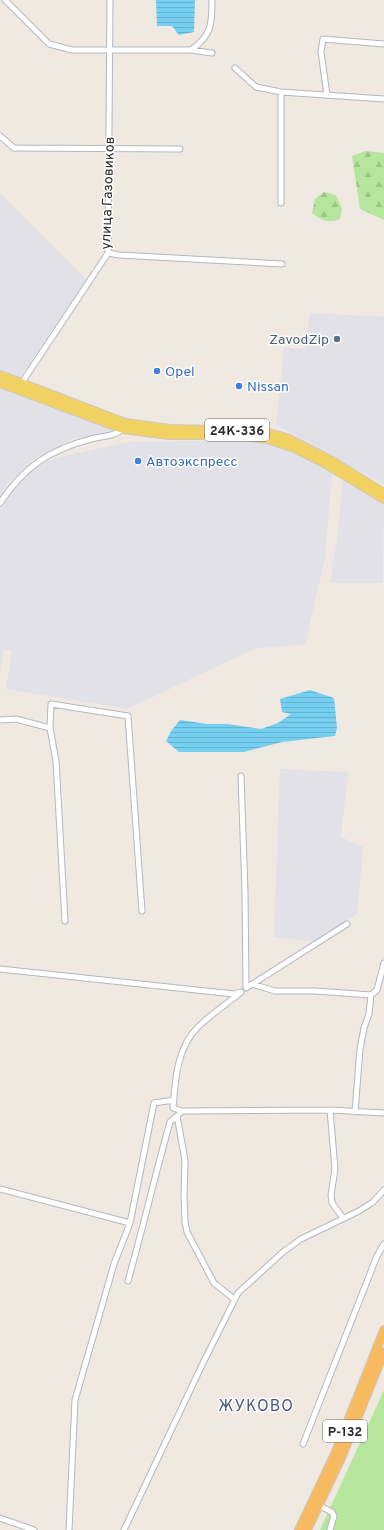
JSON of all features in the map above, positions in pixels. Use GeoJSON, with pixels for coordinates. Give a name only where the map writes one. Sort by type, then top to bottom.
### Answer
{"type":"FeatureCollection","features":[{"type":"Feature","properties":{"kind":"highway","name":"Р-132"},"geometry":{"type":"LineString","coordinates":[[299,1530],[335,1454],[384,1330]]}},
{"type":"Feature","properties":{"kind":"highway","name":"Р-132"},"geometry":{"type":"LineString","coordinates":[[307,1530],[320,1506],[345,1450],[384,1352]]}},
{"type":"Feature","properties":{"kind":"main road","name":"24К-336"},"geometry":{"type":"LineString","coordinates":[[0,376],[124,426],[242,430],[269,433],[286,438],[308,448],[384,492]]}},
{"type":"Feature","properties":{"kind":"main road","name":"24К-336"},"geometry":{"type":"LineString","coordinates":[[0,383],[124,426],[169,435],[232,435],[268,439],[294,448],[326,464],[384,499]]}},
{"type":"Feature","properties":{"kind":"street"},"geometry":{"type":"LineString","coordinates":[[5,0],[49,44],[72,50],[191,50],[212,53]]}},
{"type":"Feature","properties":{"kind":"street","name":"улица Газовиков"},"geometry":{"type":"LineString","coordinates":[[21,384],[108,253],[110,0]]}},
{"type":"Feature","properties":{"kind":"street"},"geometry":{"type":"LineString","coordinates":[[191,50],[201,43],[212,27],[212,0]]}},
{"type":"Feature","properties":{"kind":"street"},"geometry":{"type":"LineString","coordinates":[[327,95],[321,52],[323,39],[384,44]]}},
{"type":"Feature","properties":{"kind":"street"},"geometry":{"type":"LineString","coordinates":[[235,68],[256,87],[281,92],[384,98]]}},
{"type":"Feature","properties":{"kind":"street"},"geometry":{"type":"LineString","coordinates":[[281,92],[281,203]]}},
{"type":"Feature","properties":{"kind":"street"},"geometry":{"type":"LineString","coordinates":[[0,136],[14,148],[109,150],[180,149]]}},
{"type":"Feature","properties":{"kind":"street"},"geometry":{"type":"LineString","coordinates":[[108,253],[119,255],[282,264]]}},
{"type":"Feature","properties":{"kind":"street"},"geometry":{"type":"LineString","coordinates":[[0,503],[21,476],[43,457],[90,439],[115,434],[124,426]]}},
{"type":"Feature","properties":{"kind":"street"},"geometry":{"type":"LineString","coordinates":[[65,921],[56,760],[50,728],[51,704],[128,716],[142,911]]}},
{"type":"Feature","properties":{"kind":"street"},"geometry":{"type":"LineString","coordinates":[[0,720],[16,719],[50,728]]}},
{"type":"Feature","properties":{"kind":"street"},"geometry":{"type":"LineString","coordinates":[[241,776],[245,892],[246,988]]}},
{"type":"Feature","properties":{"kind":"street"},"geometry":{"type":"LineString","coordinates":[[347,924],[246,988],[196,1028],[182,1054],[179,1063],[173,1108],[182,1111],[330,1110],[384,1113]]}},
{"type":"Feature","properties":{"kind":"street"},"geometry":{"type":"LineString","coordinates":[[252,984],[275,991],[320,991],[371,995],[377,990],[384,963]]}},
{"type":"Feature","properties":{"kind":"street"},"geometry":{"type":"LineString","coordinates":[[0,969],[234,994],[241,992]]}},
{"type":"Feature","properties":{"kind":"street"},"geometry":{"type":"LineString","coordinates":[[355,1112],[360,1049],[364,1028],[370,1014],[371,995]]}},
{"type":"Feature","properties":{"kind":"street"},"geometry":{"type":"LineString","coordinates":[[69,1530],[75,1400],[114,1264],[130,1223],[154,1103],[174,1100]]}},
{"type":"Feature","properties":{"kind":"street"},"geometry":{"type":"LineString","coordinates":[[330,1110],[335,1169],[331,1195],[332,1203],[343,1218]]}},
{"type":"Feature","properties":{"kind":"street"},"geometry":{"type":"LineString","coordinates":[[128,1281],[170,1122],[182,1111]]}},
{"type":"Feature","properties":{"kind":"street"},"geometry":{"type":"LineString","coordinates":[[177,1116],[185,1160],[184,1195],[187,1232],[214,1283],[234,1299]]}},
{"type":"Feature","properties":{"kind":"street"},"geometry":{"type":"LineString","coordinates":[[0,1189],[130,1223]]}},
{"type":"Feature","properties":{"kind":"street"},"geometry":{"type":"LineString","coordinates":[[124,1530],[238,1292],[283,1252],[301,1239],[373,1202],[384,1190]]}},
{"type":"Feature","properties":{"kind":"street"},"geometry":{"type":"LineString","coordinates":[[303,1444],[371,1270],[384,1244]]}},
{"type":"Feature","properties":{"kind":"street"},"geometry":{"type":"LineString","coordinates":[[320,1506],[332,1512],[334,1516],[330,1530]]}},
{"type":"Feature","properties":{"kind":"street"},"geometry":{"type":"LineString","coordinates":[[0,1518],[34,1530]]}},
{"type":"Feature","properties":{"kind":"shaded area"},"geometry":{"type":"Polygon","coordinates":[[[0,193],[87,280],[18,380],[0,371],[0,193]]]}},
{"type":"Feature","properties":{"kind":"shaded area"},"geometry":{"type":"Polygon","coordinates":[[[310,313],[384,317],[384,485],[276,425],[284,347],[305,349],[310,313]]]}},
{"type":"Feature","properties":{"kind":"shaded area"},"geometry":{"type":"Polygon","coordinates":[[[0,384],[114,428],[114,432],[72,439],[38,456],[8,483],[0,497],[0,384]]]}},
{"type":"Feature","properties":{"kind":"shaded area"},"geometry":{"type":"Polygon","coordinates":[[[253,440],[295,450],[332,471],[325,558],[305,645],[256,648],[127,709],[6,689],[12,651],[4,649],[0,672],[0,510],[10,494],[32,470],[55,458],[129,442],[253,440]]]}},
{"type":"Feature","properties":{"kind":"shaded area"},"geometry":{"type":"Polygon","coordinates":[[[343,475],[384,501],[383,583],[330,583],[338,532],[343,475]]]}},
{"type":"Feature","properties":{"kind":"shaded area"},"geometry":{"type":"Polygon","coordinates":[[[280,769],[348,772],[341,837],[363,847],[357,914],[315,942],[274,937],[280,769]]]}},
{"type":"Feature","properties":{"kind":"green space"},"geometry":{"type":"Polygon","coordinates":[[[366,151],[384,153],[384,220],[360,209],[352,156],[366,151]]]}},
{"type":"Feature","properties":{"kind":"green space"},"geometry":{"type":"Polygon","coordinates":[[[324,192],[336,195],[342,209],[340,219],[329,221],[319,218],[312,213],[315,199],[324,192]]]}},
{"type":"Feature","properties":{"kind":"green space"},"geometry":{"type":"Polygon","coordinates":[[[384,1390],[384,1530],[320,1530],[384,1390]]]}},
{"type":"Feature","properties":{"kind":"water"},"geometry":{"type":"Polygon","coordinates":[[[156,0],[195,0],[194,32],[179,35],[172,26],[157,26],[156,0]]]}},
{"type":"Feature","properties":{"kind":"water"},"geometry":{"type":"Polygon","coordinates":[[[310,690],[334,698],[337,728],[335,736],[282,742],[244,752],[179,752],[166,741],[171,731],[180,720],[207,724],[228,724],[261,729],[278,723],[291,714],[282,712],[280,699],[310,690]]]}},
{"type":"Feature","properties":{"kind":"place","name":"ZavodZip"},"geometry":{"type":"Point","coordinates":[337,339]}},
{"type":"Feature","properties":{"kind":"place","name":"Opel"},"geometry":{"type":"Point","coordinates":[157,371]}},
{"type":"Feature","properties":{"kind":"place","name":"Nissan"},"geometry":{"type":"Point","coordinates":[239,386]}},
{"type":"Feature","properties":{"kind":"place","name":"Автоэкспресс"},"geometry":{"type":"Point","coordinates":[138,461]}},
{"type":"Feature","properties":{"kind":"district","name":"ЖУКОВО"},"geometry":{"type":"Point","coordinates":[256,1405]}}]}
